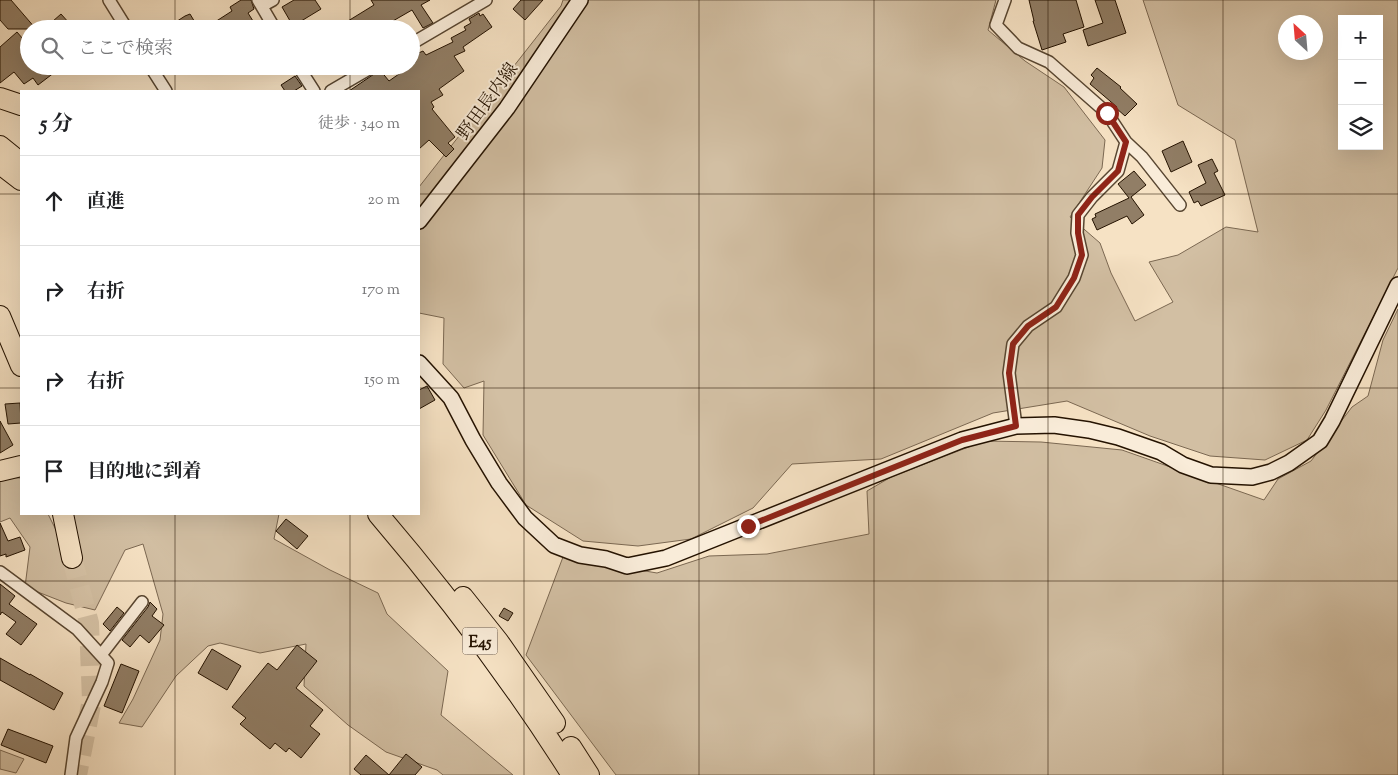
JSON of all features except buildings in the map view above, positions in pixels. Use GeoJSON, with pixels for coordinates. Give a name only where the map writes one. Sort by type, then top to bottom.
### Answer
{"type":"FeatureCollection","features":[{"type":"Feature","properties":{"kind":"highway"},"geometry":{"type":"LineString","coordinates":[[0,98],[20,105]]}},
{"type":"Feature","properties":{"kind":"highway"},"geometry":{"type":"LineString","coordinates":[[0,146],[20,162]]}},
{"type":"Feature","properties":{"kind":"highway"},"geometry":{"type":"LineString","coordinates":[[0,164],[20,179]]}},
{"type":"Feature","properties":{"kind":"highway"},"geometry":{"type":"LineString","coordinates":[[0,316],[15,342],[20,362]]}},
{"type":"Feature","properties":{"kind":"highway"},"geometry":{"type":"LineString","coordinates":[[0,471],[20,466]]}},
{"type":"Feature","properties":{"kind":"highway"},"geometry":{"type":"LineString","coordinates":[[63,515],[72,558]]}},
{"type":"Feature","properties":{"kind":"highway","name":"E45"},"geometry":{"type":"LineString","coordinates":[[379,515],[426,571],[488,652],[553,744],[572,775]]}},
{"type":"Feature","properties":{"kind":"highway","name":"E45"},"geometry":{"type":"LineString","coordinates":[[397,515],[435,560],[498,642],[559,728],[589,775]]}},
{"type":"Feature","properties":{"kind":"street"},"geometry":{"type":"LineString","coordinates":[[109,0],[121,20]]}},
{"type":"Feature","properties":{"kind":"street"},"geometry":{"type":"LineString","coordinates":[[270,20],[260,3],[273,0]]}},
{"type":"Feature","properties":{"kind":"street"},"geometry":{"type":"LineString","coordinates":[[420,39],[486,0]]}},
{"type":"Feature","properties":{"kind":"street","name":"野田長内線"},"geometry":{"type":"LineString","coordinates":[[420,221],[508,108],[580,0]]}},
{"type":"Feature","properties":{"kind":"street"},"geometry":{"type":"LineString","coordinates":[[1005,0],[996,25],[1018,48],[1049,62],[1107,113],[1126,142],[1142,157],[1180,205]]}},
{"type":"Feature","properties":{"kind":"street"},"geometry":{"type":"LineString","coordinates":[[156,75],[165,90]]}},
{"type":"Feature","properties":{"kind":"street"},"geometry":{"type":"LineString","coordinates":[[304,75],[313,90]]}},
{"type":"Feature","properties":{"kind":"street"},"geometry":{"type":"LineString","coordinates":[[333,90],[359,75]]}},
{"type":"Feature","properties":{"kind":"street"},"geometry":{"type":"LineString","coordinates":[[1016,426],[1009,373],[1013,344],[1028,326],[1056,307],[1074,278],[1082,255],[1078,233],[1078,215],[1092,197],[1118,171],[1126,142]]}},
{"type":"Feature","properties":{"kind":"street"},"geometry":{"type":"LineString","coordinates":[[420,364],[452,398],[473,440],[499,482],[525,518],[554,545],[580,555],[606,559],[627,566],[666,558],[962,440],[1016,426],[1054,425],[1089,430],[1118,437],[1161,452],[1183,465],[1211,475],[1252,477],[1271,472],[1289,463],[1320,441],[1332,421],[1398,286]]}},
{"type":"Feature","properties":{"kind":"street"},"geometry":{"type":"LineString","coordinates":[[0,572],[77,630],[108,663],[102,682],[76,738],[71,775]]}},
{"type":"Feature","properties":{"kind":"street"},"geometry":{"type":"LineString","coordinates":[[101,656],[142,602]]}},
{"type":"Feature","properties":{"kind":"shaded area"},"geometry":{"type":"Polygon","coordinates":[[[563,0],[996,0],[988,30],[1025,61],[1064,87],[1105,140],[1102,168],[1070,217],[1100,243],[1111,273],[1135,321],[1173,302],[1149,262],[1178,255],[1226,227],[1258,232],[1235,140],[1178,105],[1143,0],[1398,0],[1398,268],[1326,410],[1307,440],[1265,460],[1210,456],[1150,436],[1067,401],[993,413],[881,459],[792,464],[753,508],[691,539],[638,546],[583,541],[526,505],[483,435],[484,381],[464,388],[443,364],[444,318],[420,313],[420,186],[561,6],[563,0]]]}},
{"type":"Feature","properties":{"kind":"shaded area"},"geometry":{"type":"Polygon","coordinates":[[[1398,309],[1398,775],[616,775],[526,655],[563,557],[657,573],[709,556],[767,554],[869,534],[867,491],[891,477],[984,441],[1041,442],[1122,450],[1264,500],[1278,479],[1311,461],[1352,407],[1368,396],[1383,340],[1398,309]]]}},
{"type":"Feature","properties":{"kind":"shaded area"},"geometry":{"type":"Polygon","coordinates":[[[0,477],[20,478],[20,515],[48,515],[67,552],[69,515],[279,515],[274,539],[330,570],[378,593],[387,614],[448,671],[441,715],[513,775],[443,775],[437,770],[386,752],[348,725],[304,686],[306,644],[260,653],[220,643],[208,646],[176,676],[142,727],[119,723],[133,699],[160,640],[163,614],[143,544],[125,550],[95,610],[66,603],[25,587],[30,547],[10,518],[0,522],[0,477]]]}},
{"type":"Feature","properties":{"kind":"shaded area"},"geometry":{"type":"Polygon","coordinates":[[[0,750],[24,759],[16,773],[0,769],[0,750]]]}},
{"type":"Feature","properties":{"kind":"tunnel"},"geometry":{"type":"LineString","coordinates":[[72,558],[89,623],[92,700],[77,775]]}},
{"type":"Feature","properties":{"kind":"route"},"geometry":{"type":"LineString","coordinates":[[748,526],[962,440],[1016,426],[1009,373],[1013,344],[1028,326],[1056,307],[1074,278],[1082,255],[1078,233],[1078,215],[1092,197],[1118,171],[1126,142],[1107,113]]}}]}
